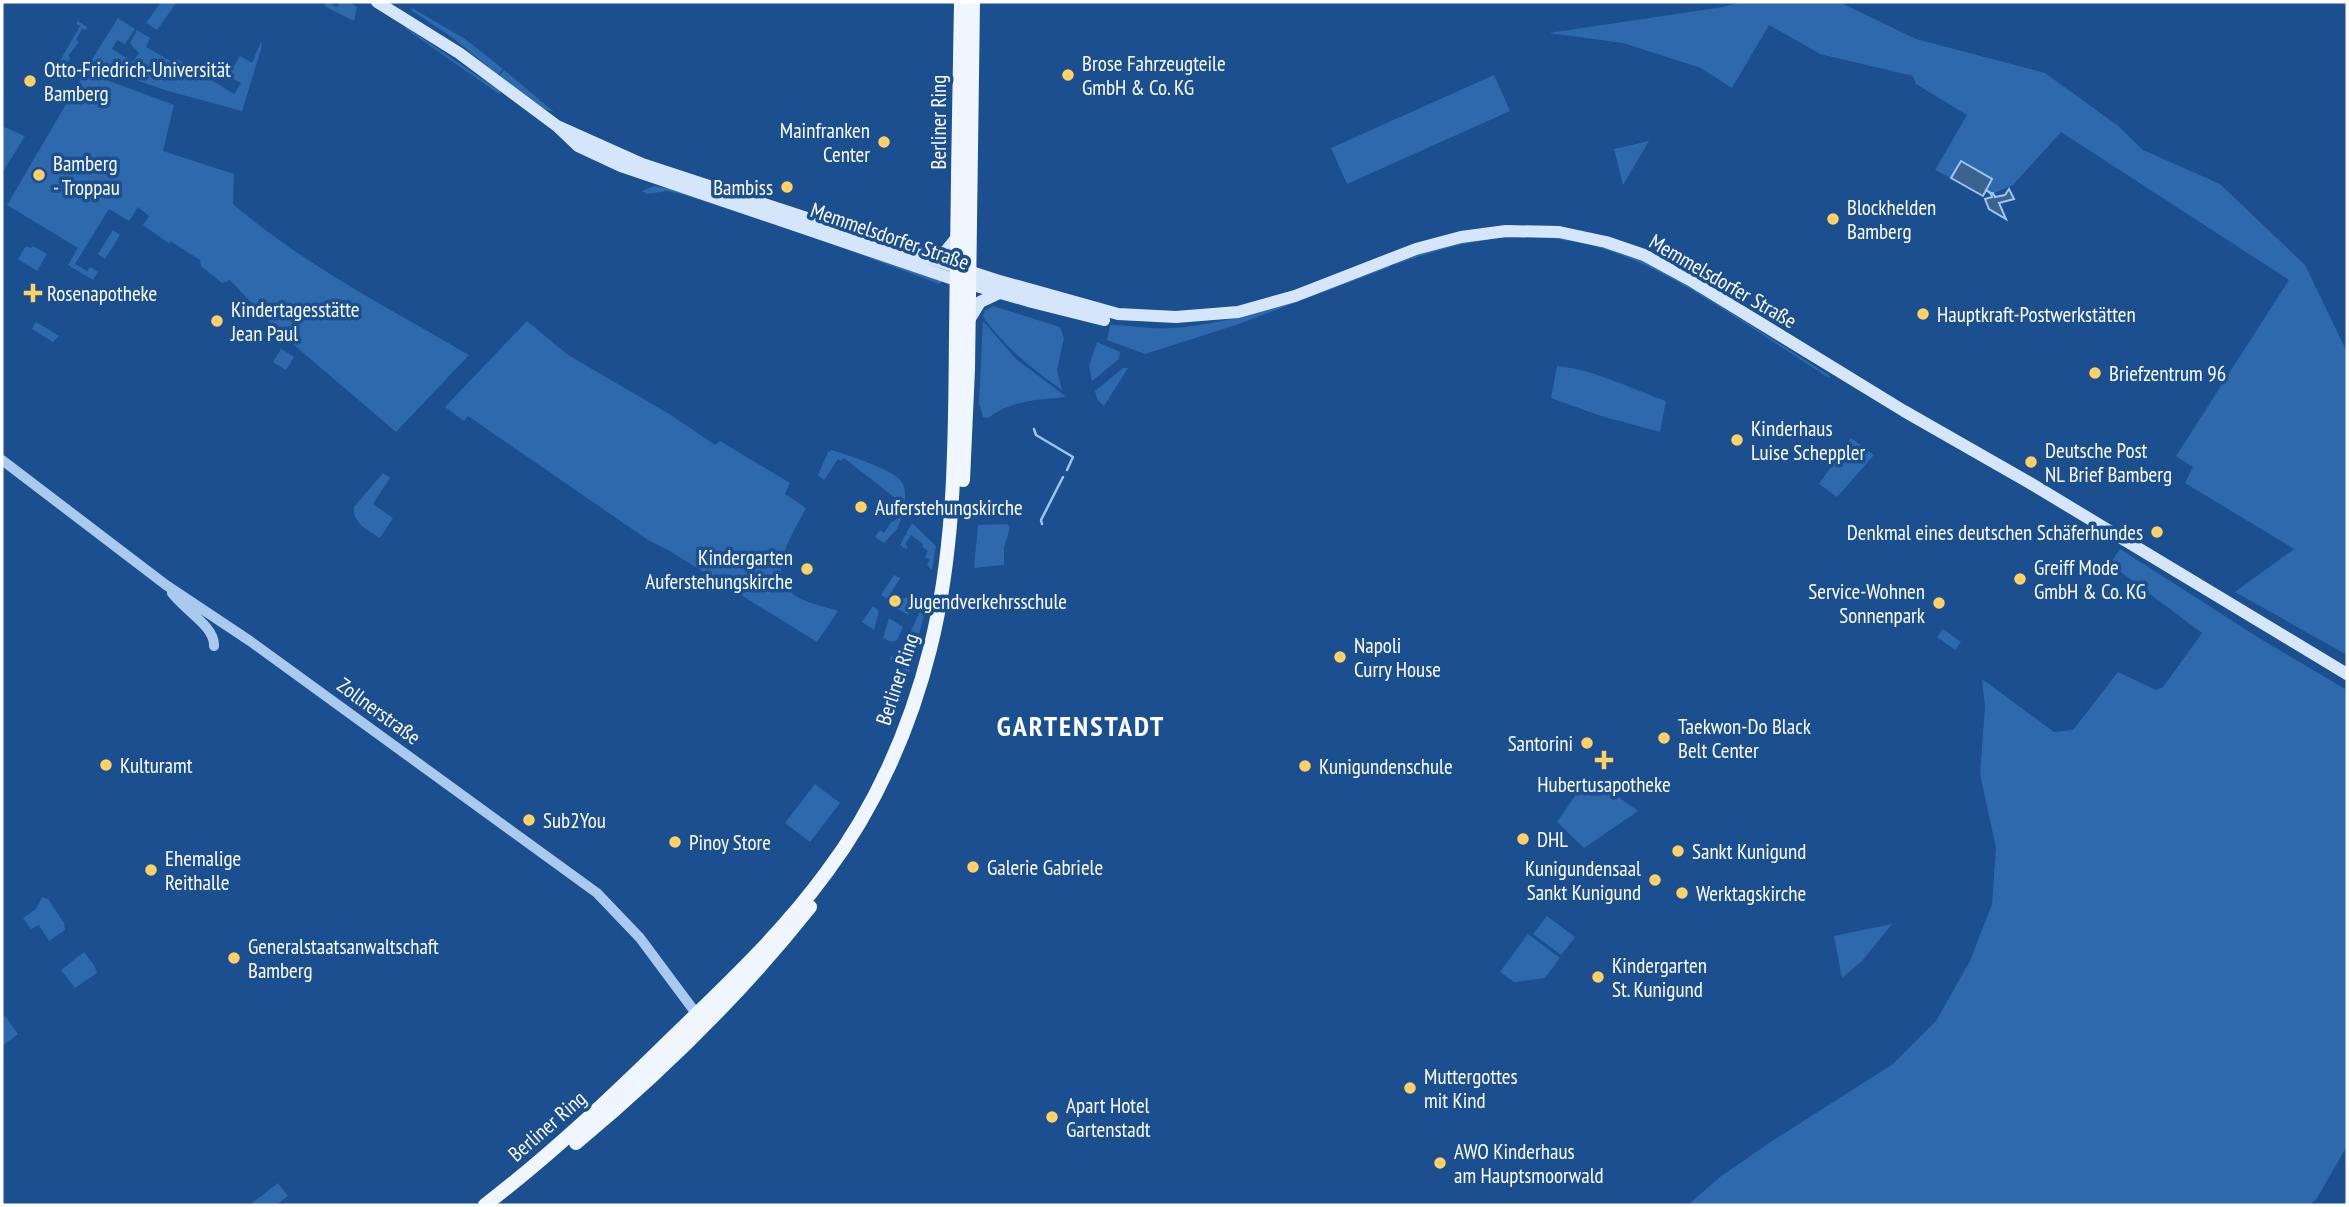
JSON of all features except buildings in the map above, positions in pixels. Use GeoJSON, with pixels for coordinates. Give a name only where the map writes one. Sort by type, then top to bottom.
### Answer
{"type":"FeatureCollection","features":[{"type":"Feature","properties":{"kind":"main road","name":"Memmelsdorfer Straße"},"geometry":{"type":"LineString","coordinates":[[377,2],[433,35],[557,126],[578,146],[638,173],[963,276],[1113,313],[1176,317],[1225,315]]}},
{"type":"Feature","properties":{"kind":"main road","name":"Berliner Ring"},"geometry":{"type":"LineString","coordinates":[[485,1205],[556,1149],[753,975],[830,881],[872,815],[911,733],[935,660],[951,580],[963,472],[968,320],[959,235],[961,2]]}},
{"type":"Feature","properties":{"kind":"main road","name":"Berliner Ring"},"geometry":{"type":"LineString","coordinates":[[497,1205],[597,1125],[701,1019],[783,924],[836,859],[878,789],[915,702],[935,629],[947,556],[954,477],[973,2]]}},
{"type":"Feature","properties":{"kind":"main road","name":"Memmelsdorfer Straße"},"geometry":{"type":"LineString","coordinates":[[557,126],[642,164],[927,257],[999,293],[1120,323],[1194,324],[1295,296],[1416,249],[1482,233],[1530,230],[1559,232],[1606,242],[1644,254],[1690,280],[1904,411],[2123,538],[2347,674]]}},
{"type":"Feature","properties":{"kind":"main road"},"geometry":{"type":"LineString","coordinates":[[927,257],[945,252],[959,235]]}},
{"type":"Feature","properties":{"kind":"main road"},"geometry":{"type":"LineString","coordinates":[[968,320],[980,302],[999,293]]}},
{"type":"Feature","properties":{"kind":"street","name":"Zollnerstraße"},"geometry":{"type":"LineString","coordinates":[[2,460],[166,585],[260,649],[597,893],[640,938],[701,1019]]}},
{"type":"Feature","properties":{"kind":"street"},"geometry":{"type":"LineString","coordinates":[[166,585],[179,604],[212,633],[214,646]]}},
{"type":"Feature","properties":{"kind":"shaded area"},"geometry":{"type":"Polygon","coordinates":[[[161,2],[177,2],[157,30],[146,23],[161,2]]]}},
{"type":"Feature","properties":{"kind":"shaded area"},"geometry":{"type":"Polygon","coordinates":[[[327,2],[337,7],[340,3],[338,2],[349,2],[357,7],[354,21],[324,6],[327,2]]]}},
{"type":"Feature","properties":{"kind":"shaded area"},"geometry":{"type":"Polygon","coordinates":[[[1741,2],[1839,2],[1916,39],[2045,73],[2117,125],[2143,150],[2220,184],[2305,265],[2347,352],[2347,655],[2235,592],[2294,549],[2185,483],[2193,467],[2176,456],[2289,280],[2061,132],[2013,185],[1992,194],[1986,190],[1992,179],[1961,161],[1951,178],[1935,170],[1967,115],[1916,84],[1913,76],[1820,54],[1769,25],[1732,88],[1701,68],[1623,43],[1549,33],[1741,2]]]}},
{"type":"Feature","properties":{"kind":"shaded area"},"geometry":{"type":"Polygon","coordinates":[[[412,8],[465,39],[503,69],[498,75],[453,38],[411,10],[412,8]]]}},
{"type":"Feature","properties":{"kind":"shaded area"},"geometry":{"type":"Polygon","coordinates":[[[118,18],[135,29],[125,44],[117,40],[112,49],[133,62],[139,53],[130,43],[137,30],[150,38],[146,47],[174,63],[177,59],[234,94],[241,83],[228,76],[240,56],[252,63],[261,42],[242,111],[168,91],[89,64],[118,18]]]}},
{"type":"Feature","properties":{"kind":"shaded area"},"geometry":{"type":"Polygon","coordinates":[[[78,21],[87,27],[86,30],[82,29],[76,40],[79,42],[68,56],[68,62],[63,59],[59,67],[63,70],[56,81],[45,75],[46,72],[52,75],[80,26],[76,24],[78,21]]]}},
{"type":"Feature","properties":{"kind":"shaded area"},"geometry":{"type":"Polygon","coordinates":[[[406,27],[501,92],[499,94],[406,27]]]}},
{"type":"Feature","properties":{"kind":"shaded area"},"geometry":{"type":"Polygon","coordinates":[[[504,70],[554,112],[540,107],[499,76],[504,70]]]}},
{"type":"Feature","properties":{"kind":"shaded area"},"geometry":{"type":"Polygon","coordinates":[[[85,72],[174,105],[163,151],[234,174],[233,204],[260,226],[348,285],[469,355],[396,432],[280,333],[230,280],[222,283],[201,266],[200,260],[143,225],[149,216],[138,207],[129,221],[109,209],[75,264],[87,271],[90,267],[98,272],[93,280],[68,265],[78,248],[7,205],[85,72]]]}},
{"type":"Feature","properties":{"kind":"shaded area"},"geometry":{"type":"Polygon","coordinates":[[[1494,75],[1510,111],[1347,184],[1331,148],[1494,75]]]}},
{"type":"Feature","properties":{"kind":"shaded area"},"geometry":{"type":"Polygon","coordinates":[[[2,126],[25,136],[2,173],[2,126]]]}},
{"type":"Feature","properties":{"kind":"shaded area"},"geometry":{"type":"Polygon","coordinates":[[[1649,141],[1623,185],[1614,149],[1649,141]]]}},
{"type":"Feature","properties":{"kind":"shaded area"},"geometry":{"type":"Polygon","coordinates":[[[1961,161],[1992,179],[1983,196],[1951,178],[1961,161]]]}},
{"type":"Feature","properties":{"kind":"shaded area"},"geometry":{"type":"Polygon","coordinates":[[[654,186],[672,189],[802,233],[681,194],[667,191],[647,194],[642,191],[654,186]]]}},
{"type":"Feature","properties":{"kind":"shaded area"},"geometry":{"type":"Polygon","coordinates":[[[2009,189],[2014,199],[1999,203],[2006,219],[1989,209],[1985,199],[1992,197],[1993,193],[1995,197],[2005,195],[2009,189]]]}},
{"type":"Feature","properties":{"kind":"shaded area"},"geometry":{"type":"Polygon","coordinates":[[[823,216],[898,240],[938,248],[927,252],[823,216]]]}},
{"type":"Feature","properties":{"kind":"shaded area"},"geometry":{"type":"Polygon","coordinates":[[[113,230],[120,235],[105,259],[98,254],[113,230]]]}},
{"type":"Feature","properties":{"kind":"shaded area"},"geometry":{"type":"Polygon","coordinates":[[[1504,236],[1573,239],[1618,251],[1647,263],[1675,277],[1830,376],[1829,378],[1677,281],[1602,248],[1548,238],[1502,238],[1455,246],[1394,265],[1393,263],[1453,244],[1504,236]]]}},
{"type":"Feature","properties":{"kind":"shaded area"},"geometry":{"type":"Polygon","coordinates":[[[827,242],[941,281],[942,283],[939,284],[827,242]]]}},
{"type":"Feature","properties":{"kind":"shaded area"},"geometry":{"type":"Polygon","coordinates":[[[26,246],[33,246],[47,254],[37,271],[18,259],[26,246]]]}},
{"type":"Feature","properties":{"kind":"shaded area"},"geometry":{"type":"Polygon","coordinates":[[[1389,265],[1390,267],[1236,325],[1145,354],[1107,340],[1110,325],[1166,328],[1230,319],[1284,304],[1389,265]]]}},
{"type":"Feature","properties":{"kind":"shaded area"},"geometry":{"type":"Polygon","coordinates":[[[993,306],[1060,327],[1064,338],[1057,370],[1062,390],[1020,357],[991,328],[983,317],[985,310],[993,306]]]}},
{"type":"Feature","properties":{"kind":"shaded area"},"geometry":{"type":"Polygon","coordinates":[[[527,321],[568,355],[671,415],[715,445],[720,441],[790,483],[785,494],[806,508],[783,556],[783,580],[789,591],[801,599],[838,611],[817,642],[648,540],[468,416],[464,421],[445,407],[527,321]]]}},
{"type":"Feature","properties":{"kind":"shaded area"},"geometry":{"type":"Polygon","coordinates":[[[983,321],[1016,359],[1065,397],[1025,402],[988,418],[983,417],[979,403],[983,321]]]}},
{"type":"Feature","properties":{"kind":"shaded area"},"geometry":{"type":"Polygon","coordinates":[[[36,322],[59,336],[53,342],[32,329],[36,322]]]}},
{"type":"Feature","properties":{"kind":"shaded area"},"geometry":{"type":"Polygon","coordinates":[[[1097,342],[1120,352],[1119,359],[1092,381],[1089,366],[1097,342]]]}},
{"type":"Feature","properties":{"kind":"shaded area"},"geometry":{"type":"Polygon","coordinates":[[[281,349],[294,357],[286,370],[273,362],[281,349]]]}},
{"type":"Feature","properties":{"kind":"shaded area"},"geometry":{"type":"Polygon","coordinates":[[[1557,366],[1599,375],[1666,401],[1660,432],[1601,416],[1551,398],[1557,366]]]}},
{"type":"Feature","properties":{"kind":"shaded area"},"geometry":{"type":"Polygon","coordinates":[[[1123,368],[1128,368],[1104,406],[1097,399],[1095,391],[1123,368]]]}},
{"type":"Feature","properties":{"kind":"shaded area"},"geometry":{"type":"Polygon","coordinates":[[[1851,438],[1874,455],[1837,497],[1819,484],[1851,438]]]}},
{"type":"Feature","properties":{"kind":"shaded area"},"geometry":{"type":"Polygon","coordinates":[[[832,450],[896,476],[904,487],[904,509],[897,505],[899,501],[844,458],[841,461],[838,459],[824,480],[818,475],[828,452],[832,450]]]}},
{"type":"Feature","properties":{"kind":"shaded area"},"geometry":{"type":"Polygon","coordinates":[[[383,473],[390,478],[373,504],[393,518],[380,538],[358,522],[354,507],[383,473]]]}},
{"type":"Feature","properties":{"kind":"shaded area"},"geometry":{"type":"Polygon","coordinates":[[[902,517],[897,529],[884,543],[875,537],[880,530],[884,533],[891,522],[902,517]]]}},
{"type":"Feature","properties":{"kind":"shaded area"},"geometry":{"type":"Polygon","coordinates":[[[912,523],[936,546],[932,570],[927,565],[930,560],[925,557],[928,551],[923,544],[911,535],[905,544],[908,547],[906,549],[900,545],[912,523]]]}},
{"type":"Feature","properties":{"kind":"shaded area"},"geometry":{"type":"Polygon","coordinates":[[[1007,524],[1010,527],[1004,548],[1004,565],[974,568],[978,525],[1007,524]]]}},
{"type":"Feature","properties":{"kind":"shaded area"},"geometry":{"type":"Polygon","coordinates":[[[2120,549],[2264,641],[2347,690],[2347,1146],[2317,1198],[2310,1205],[1688,1205],[1720,1177],[1769,1143],[1893,1064],[1936,1021],[1970,961],[1992,904],[1996,848],[1980,774],[1985,707],[1982,679],[2054,732],[2073,730],[2118,672],[2156,690],[2163,687],[2202,633],[2110,564],[2120,549]]]}},
{"type":"Feature","properties":{"kind":"shaded area"},"geometry":{"type":"Polygon","coordinates":[[[908,566],[887,599],[881,595],[894,575],[900,578],[908,566]]]}},
{"type":"Feature","properties":{"kind":"shaded area"},"geometry":{"type":"Polygon","coordinates":[[[916,596],[908,615],[896,608],[901,599],[916,596]]]}},
{"type":"Feature","properties":{"kind":"shaded area"},"geometry":{"type":"Polygon","coordinates":[[[927,604],[909,673],[889,658],[902,650],[923,605],[927,604]]]}},
{"type":"Feature","properties":{"kind":"shaded area"},"geometry":{"type":"Polygon","coordinates":[[[873,606],[879,611],[874,630],[862,622],[873,606]]]}},
{"type":"Feature","properties":{"kind":"shaded area"},"geometry":{"type":"Polygon","coordinates":[[[889,618],[903,627],[897,640],[892,642],[883,638],[889,618]]]}},
{"type":"Feature","properties":{"kind":"shaded area"},"geometry":{"type":"Polygon","coordinates":[[[1943,629],[1961,642],[1955,650],[1937,637],[1943,629]]]}},
{"type":"Feature","properties":{"kind":"shaded area"},"geometry":{"type":"Polygon","coordinates":[[[1589,776],[1638,811],[1584,848],[1557,822],[1589,776]]]}},
{"type":"Feature","properties":{"kind":"shaded area"},"geometry":{"type":"Polygon","coordinates":[[[815,784],[840,803],[810,842],[785,823],[815,784]]]}},
{"type":"Feature","properties":{"kind":"shaded area"},"geometry":{"type":"Polygon","coordinates":[[[42,897],[48,899],[64,923],[65,930],[49,941],[39,925],[31,929],[23,918],[36,909],[42,897]]]}},
{"type":"Feature","properties":{"kind":"shaded area"},"geometry":{"type":"Polygon","coordinates":[[[1547,916],[1575,937],[1561,955],[1533,934],[1547,916]]]}},
{"type":"Feature","properties":{"kind":"shaded area"},"geometry":{"type":"Polygon","coordinates":[[[1892,924],[1862,961],[1842,978],[1834,936],[1892,924]]]}},
{"type":"Feature","properties":{"kind":"shaded area"},"geometry":{"type":"Polygon","coordinates":[[[1528,934],[1560,958],[1545,978],[1514,982],[1500,972],[1528,934]]]}},
{"type":"Feature","properties":{"kind":"shaded area"},"geometry":{"type":"Polygon","coordinates":[[[84,952],[97,973],[75,988],[61,970],[84,952]]]}},
{"type":"Feature","properties":{"kind":"shaded area"},"geometry":{"type":"Polygon","coordinates":[[[5,1016],[18,1034],[2,1046],[2,1019],[5,1016]]]}},
{"type":"Feature","properties":{"kind":"shaded area"},"geometry":{"type":"Polygon","coordinates":[[[278,1183],[288,1196],[276,1205],[253,1205],[252,1203],[278,1183]]]}},
{"type":"Feature","properties":{"kind":"waterway"},"geometry":{"type":"LineString","coordinates":[[1986,190],[1992,194]]}},
{"type":"Feature","properties":{"kind":"waterway"},"geometry":{"type":"LineString","coordinates":[[1034,429],[1036,435],[1073,457],[1067,470]]}},
{"type":"Feature","properties":{"kind":"waterway"},"geometry":{"type":"LineString","coordinates":[[1042,524],[1041,520],[1063,477]]}},
{"type":"Feature","properties":{"kind":"place","name":"Brose Fahrzeugteile GmbH & Co. KG"},"geometry":{"type":"Point","coordinates":[1068,75]}},
{"type":"Feature","properties":{"kind":"place","name":"Otto-Friedrich-Universität Bamberg"},"geometry":{"type":"Point","coordinates":[30,81]}},
{"type":"Feature","properties":{"kind":"place","name":"Mainfranken Center"},"geometry":{"type":"Point","coordinates":[884,142]}},
{"type":"Feature","properties":{"kind":"place","name":"Bamberg - Troppau"},"geometry":{"type":"Point","coordinates":[39,175]}},
{"type":"Feature","properties":{"kind":"place","name":"Bambiss"},"geometry":{"type":"Point","coordinates":[787,187]}},
{"type":"Feature","properties":{"kind":"place","name":"Blockhelden Bamberg"},"geometry":{"type":"Point","coordinates":[1833,219]}},
{"type":"Feature","properties":{"kind":"place","name":"Rosenapotheke"},"geometry":{"type":"Point","coordinates":[33,293]}},
{"type":"Feature","properties":{"kind":"place","name":"Hauptkraft-Postwerkstätten"},"geometry":{"type":"Point","coordinates":[1923,314]}},
{"type":"Feature","properties":{"kind":"place","name":"Kindertagesstätte Jean Paul"},"geometry":{"type":"Point","coordinates":[217,321]}},
{"type":"Feature","properties":{"kind":"place","name":"Briefzentrum 96"},"geometry":{"type":"Point","coordinates":[2095,373]}},
{"type":"Feature","properties":{"kind":"place","name":"Kinderhaus Luise Scheppler"},"geometry":{"type":"Point","coordinates":[1737,440]}},
{"type":"Feature","properties":{"kind":"place","name":"Deutsche Post NL Brief Bamberg"},"geometry":{"type":"Point","coordinates":[2031,462]}},
{"type":"Feature","properties":{"kind":"place","name":"Auferstehungskirche"},"geometry":{"type":"Point","coordinates":[861,507]}},
{"type":"Feature","properties":{"kind":"place","name":"Denkmal eines deutschen Schäferhundes"},"geometry":{"type":"Point","coordinates":[2157,532]}},
{"type":"Feature","properties":{"kind":"place","name":"Kindergarten Auferstehungskirche"},"geometry":{"type":"Point","coordinates":[807,569]}},
{"type":"Feature","properties":{"kind":"place","name":"Greiff Mode GmbH & Co. KG"},"geometry":{"type":"Point","coordinates":[2020,579]}},
{"type":"Feature","properties":{"kind":"place","name":"Jugendverkehrsschule"},"geometry":{"type":"Point","coordinates":[895,601]}},
{"type":"Feature","properties":{"kind":"place","name":"Service-Wohnen Sonnenpark"},"geometry":{"type":"Point","coordinates":[1939,603]}},
{"type":"Feature","properties":{"kind":"place","name":"Napoli Curry House"},"geometry":{"type":"Point","coordinates":[1340,657]}},
{"type":"Feature","properties":{"kind":"place","name":"Taekwon-Do Black Belt Center"},"geometry":{"type":"Point","coordinates":[1664,738]}},
{"type":"Feature","properties":{"kind":"place","name":"Santorini"},"geometry":{"type":"Point","coordinates":[1587,743]}},
{"type":"Feature","properties":{"kind":"place","name":"Hubertusapotheke"},"geometry":{"type":"Point","coordinates":[1604,760]}},
{"type":"Feature","properties":{"kind":"place","name":"Kulturamt"},"geometry":{"type":"Point","coordinates":[106,765]}},
{"type":"Feature","properties":{"kind":"place","name":"Kunigundenschule"},"geometry":{"type":"Point","coordinates":[1305,766]}},
{"type":"Feature","properties":{"kind":"place","name":"Sub2You"},"geometry":{"type":"Point","coordinates":[529,820]}},
{"type":"Feature","properties":{"kind":"place","name":"DHL"},"geometry":{"type":"Point","coordinates":[1523,839]}},
{"type":"Feature","properties":{"kind":"place","name":"Pinoy Store"},"geometry":{"type":"Point","coordinates":[675,842]}},
{"type":"Feature","properties":{"kind":"place","name":"Sankt Kunigund"},"geometry":{"type":"Point","coordinates":[1678,851]}},
{"type":"Feature","properties":{"kind":"place","name":"Galerie Gabriele"},"geometry":{"type":"Point","coordinates":[973,867]}},
{"type":"Feature","properties":{"kind":"place","name":"Ehemalige Reithalle"},"geometry":{"type":"Point","coordinates":[151,870]}},
{"type":"Feature","properties":{"kind":"place","name":"Kunigundensaal Sankt Kunigund"},"geometry":{"type":"Point","coordinates":[1655,880]}},
{"type":"Feature","properties":{"kind":"place","name":"Werktagskirche"},"geometry":{"type":"Point","coordinates":[1682,893]}},
{"type":"Feature","properties":{"kind":"place","name":"Generalstaatsanwaltschaft Bamberg"},"geometry":{"type":"Point","coordinates":[234,958]}},
{"type":"Feature","properties":{"kind":"place","name":"Kindergarten St. Kunigund"},"geometry":{"type":"Point","coordinates":[1598,977]}},
{"type":"Feature","properties":{"kind":"place","name":"Muttergottes mit Kind"},"geometry":{"type":"Point","coordinates":[1410,1088]}},
{"type":"Feature","properties":{"kind":"place","name":"Apart Hotel Gartenstadt"},"geometry":{"type":"Point","coordinates":[1052,1117]}},
{"type":"Feature","properties":{"kind":"place","name":"AWO Kinderhaus am Hauptsmoorwald"},"geometry":{"type":"Point","coordinates":[1440,1163]}},
{"type":"Feature","properties":{"kind":"district","name":"GARTENSTADT"},"geometry":{"type":"Point","coordinates":[1081,725]}}]}
